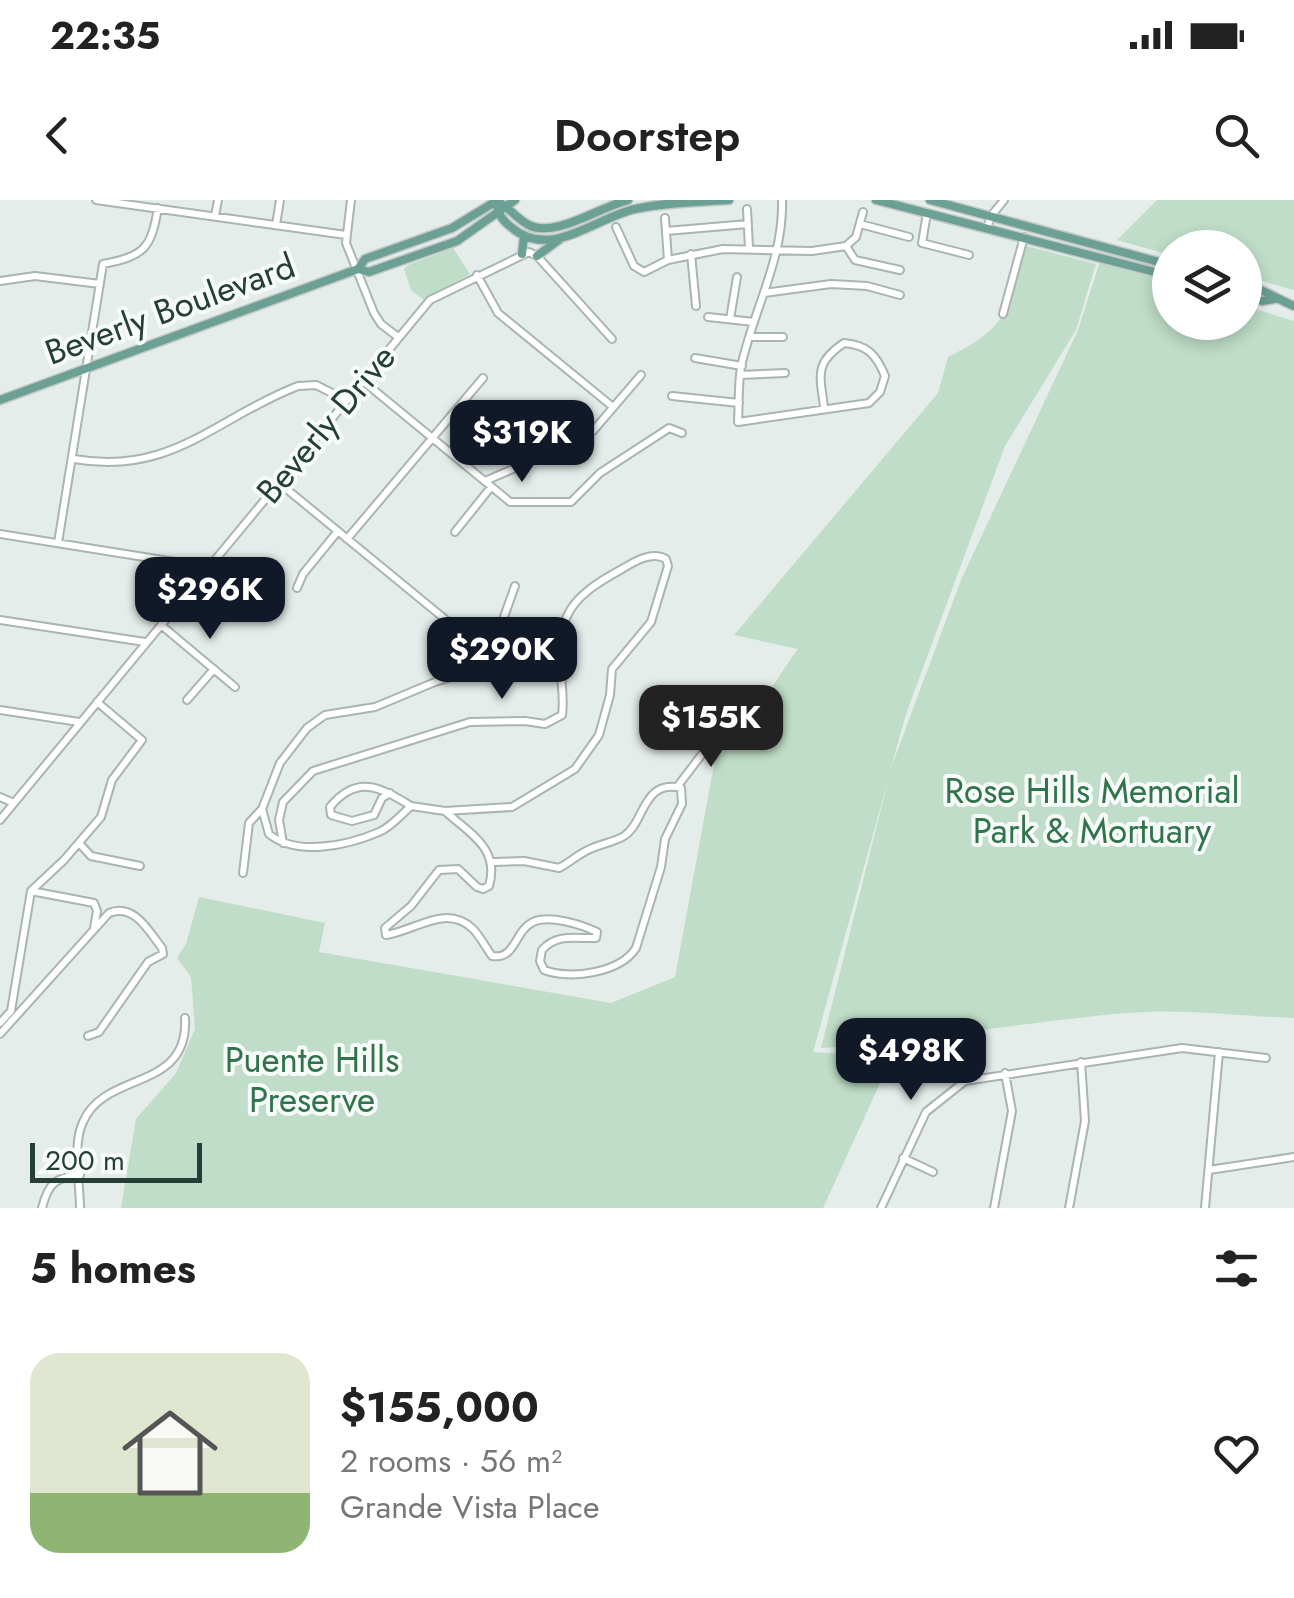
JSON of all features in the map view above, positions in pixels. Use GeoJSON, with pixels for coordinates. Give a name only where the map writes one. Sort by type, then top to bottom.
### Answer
{"type":"FeatureCollection","features":[{"type":"Feature","properties":{"kind":"main road"},"geometry":{"type":"LineString","coordinates":[[560,239],[524,236],[498,214],[496,200],[512,203],[524,222],[542,230],[628,200]]}},
{"type":"Feature","properties":{"kind":"main road","name":"Beverly Boulevard"},"geometry":{"type":"LineString","coordinates":[[0,400],[358,269],[365,259],[452,228],[496,200]]}},
{"type":"Feature","properties":{"kind":"main road"},"geometry":{"type":"LineString","coordinates":[[524,236],[529,254],[604,218],[665,204],[729,200]]}},
{"type":"Feature","properties":{"kind":"main road"},"geometry":{"type":"LineString","coordinates":[[876,200],[1152,271]]}},
{"type":"Feature","properties":{"kind":"main road"},"geometry":{"type":"LineString","coordinates":[[930,200],[1152,259]]}},
{"type":"Feature","properties":{"kind":"main road","name":"Beverly Boulevard"},"geometry":{"type":"LineString","coordinates":[[358,269],[369,272],[457,241],[512,203]]}},
{"type":"Feature","properties":{"kind":"main road"},"geometry":{"type":"LineString","coordinates":[[600,208],[604,218]]}},
{"type":"Feature","properties":{"kind":"main road"},"geometry":{"type":"LineString","coordinates":[[1262,288],[1294,306]]}},
{"type":"Feature","properties":{"kind":"main road"},"geometry":{"type":"LineString","coordinates":[[1262,301],[1275,299]]}},
{"type":"Feature","properties":{"kind":"street"},"geometry":{"type":"LineString","coordinates":[[96,200],[145,203],[346,235]]}},
{"type":"Feature","properties":{"kind":"street"},"geometry":{"type":"LineString","coordinates":[[215,216],[218,200]]}},
{"type":"Feature","properties":{"kind":"street"},"geometry":{"type":"LineString","coordinates":[[276,224],[280,200]]}},
{"type":"Feature","properties":{"kind":"street"},"geometry":{"type":"LineString","coordinates":[[351,200],[346,243],[374,313],[398,337]]}},
{"type":"Feature","properties":{"kind":"street"},"geometry":{"type":"LineString","coordinates":[[782,200],[776,252],[741,371],[738,422],[869,404],[880,392],[884,376],[872,351],[844,343],[828,354],[820,370],[824,408]]}},
{"type":"Feature","properties":{"kind":"street"},"geometry":{"type":"LineString","coordinates":[[987,228],[1004,200]]}},
{"type":"Feature","properties":{"kind":"street"},"geometry":{"type":"LineString","coordinates":[[58,543],[104,264],[142,252],[153,240],[158,208]]}},
{"type":"Feature","properties":{"kind":"street"},"geometry":{"type":"LineString","coordinates":[[747,209],[749,248]]}},
{"type":"Feature","properties":{"kind":"street"},"geometry":{"type":"LineString","coordinates":[[616,227],[639,270],[650,271],[668,260],[691,254],[749,248],[812,251],[846,246],[856,237],[863,212]]}},
{"type":"Feature","properties":{"kind":"street"},"geometry":{"type":"LineString","coordinates":[[928,213],[922,243],[969,255]]}},
{"type":"Feature","properties":{"kind":"street"},"geometry":{"type":"LineString","coordinates":[[665,218],[668,260]]}},
{"type":"Feature","properties":{"kind":"street"},"geometry":{"type":"LineString","coordinates":[[666,231],[748,224]]}},
{"type":"Feature","properties":{"kind":"street"},"geometry":{"type":"LineString","coordinates":[[860,224],[910,238]]}},
{"type":"Feature","properties":{"kind":"street"},"geometry":{"type":"LineString","coordinates":[[1003,314],[1024,238]]}},
{"type":"Feature","properties":{"kind":"street"},"geometry":{"type":"LineString","coordinates":[[846,246],[855,260],[900,270]]}},
{"type":"Feature","properties":{"kind":"street"},"geometry":{"type":"LineString","coordinates":[[529,254],[612,339]]}},
{"type":"Feature","properties":{"kind":"street","name":"Beverly Drive"},"geometry":{"type":"LineString","coordinates":[[0,820],[430,300],[529,254]]}},
{"type":"Feature","properties":{"kind":"street"},"geometry":{"type":"LineString","coordinates":[[691,254],[696,306]]}},
{"type":"Feature","properties":{"kind":"street"},"geometry":{"type":"LineString","coordinates":[[0,281],[35,276],[100,284]]}},
{"type":"Feature","properties":{"kind":"street"},"geometry":{"type":"LineString","coordinates":[[478,276],[498,312],[613,407]]}},
{"type":"Feature","properties":{"kind":"street"},"geometry":{"type":"LineString","coordinates":[[730,319],[737,277]]}},
{"type":"Feature","properties":{"kind":"street"},"geometry":{"type":"LineString","coordinates":[[764,293],[830,284],[867,286],[900,295]]}},
{"type":"Feature","properties":{"kind":"street"},"geometry":{"type":"LineString","coordinates":[[708,317],[754,322]]}},
{"type":"Feature","properties":{"kind":"street"},"geometry":{"type":"LineString","coordinates":[[750,337],[783,337]]}},
{"type":"Feature","properties":{"kind":"street"},"geometry":{"type":"LineString","coordinates":[[695,358],[741,371],[786,374]]}},
{"type":"Feature","properties":{"kind":"street"},"geometry":{"type":"LineString","coordinates":[[593,431],[641,375]]}},
{"type":"Feature","properties":{"kind":"street"},"geometry":{"type":"LineString","coordinates":[[347,538],[483,378]]}},
{"type":"Feature","properties":{"kind":"street"},"geometry":{"type":"LineString","coordinates":[[362,380],[510,502],[571,502],[600,473],[669,428],[682,433]]}},
{"type":"Feature","properties":{"kind":"street"},"geometry":{"type":"LineString","coordinates":[[73,458],[114,463],[166,454],[298,386],[316,385],[346,400]]}},
{"type":"Feature","properties":{"kind":"street"},"geometry":{"type":"LineString","coordinates":[[672,396],[738,403]]}},
{"type":"Feature","properties":{"kind":"street"},"geometry":{"type":"LineString","coordinates":[[455,532],[488,484],[529,462],[553,435]]}},
{"type":"Feature","properties":{"kind":"street"},"geometry":{"type":"LineString","coordinates":[[278,482],[490,656]]}},
{"type":"Feature","properties":{"kind":"street"},"geometry":{"type":"LineString","coordinates":[[297,588],[338,531]]}},
{"type":"Feature","properties":{"kind":"street"},"geometry":{"type":"LineString","coordinates":[[0,534],[206,570]]}},
{"type":"Feature","properties":{"kind":"street"},"geometry":{"type":"LineString","coordinates":[[283,843],[279,820],[283,802],[313,771],[470,722],[525,720],[545,724],[562,714],[561,642],[568,613],[585,589],[635,562],[660,555],[668,566],[651,622],[612,670],[599,735],[575,769],[512,807],[444,811],[412,806],[390,793],[383,789],[357,786],[342,793],[330,808],[332,815],[352,821],[374,815],[382,798],[390,793]]}},
{"type":"Feature","properties":{"kind":"street"},"geometry":{"type":"LineString","coordinates":[[243,873],[250,823],[262,809],[280,764],[307,728],[322,716],[376,707],[476,670],[490,656],[514,586]]}},
{"type":"Feature","properties":{"kind":"street"},"geometry":{"type":"LineString","coordinates":[[0,620],[147,642]]}},
{"type":"Feature","properties":{"kind":"street"},"geometry":{"type":"LineString","coordinates":[[161,625],[235,687]]}},
{"type":"Feature","properties":{"kind":"street"},"geometry":{"type":"LineString","coordinates":[[187,700],[214,669]]}},
{"type":"Feature","properties":{"kind":"street"},"geometry":{"type":"LineString","coordinates":[[0,1023],[11,1011],[31,891],[103,813],[112,780],[142,740],[98,702]]}},
{"type":"Feature","properties":{"kind":"street"},"geometry":{"type":"LineString","coordinates":[[0,710],[80,722]]}},
{"type":"Feature","properties":{"kind":"street"},"geometry":{"type":"LineString","coordinates":[[676,787],[709,746],[714,733]]}},
{"type":"Feature","properties":{"kind":"street"},"geometry":{"type":"LineString","coordinates":[[444,811],[480,843],[494,862],[490,886],[483,889],[458,869],[439,870],[385,932],[392,935],[440,917],[456,918],[473,929],[492,956],[498,958],[504,957],[528,925],[544,918],[591,929],[598,935],[552,941],[542,950],[540,961],[544,970],[558,975],[586,975],[626,958],[639,938],[661,867],[664,839],[683,794],[676,787],[669,787],[648,798],[623,837],[582,852],[559,868],[524,860],[494,862]]}},
{"type":"Feature","properties":{"kind":"street"},"geometry":{"type":"LineString","coordinates":[[0,797],[14,803]]}},
{"type":"Feature","properties":{"kind":"street"},"geometry":{"type":"LineString","coordinates":[[262,809],[269,834],[283,843],[301,847],[337,844],[382,831],[412,806]]}},
{"type":"Feature","properties":{"kind":"street"},"geometry":{"type":"LineString","coordinates":[[79,843],[91,856],[140,866]]}},
{"type":"Feature","properties":{"kind":"street"},"geometry":{"type":"LineString","coordinates":[[31,891],[94,903],[94,930]]}},
{"type":"Feature","properties":{"kind":"street"},"geometry":{"type":"LineString","coordinates":[[0,1034],[113,910],[131,912],[164,952],[148,962],[99,1032],[88,1036]]}},
{"type":"Feature","properties":{"kind":"street"},"geometry":{"type":"LineString","coordinates":[[80,1208],[79,1136],[86,1116],[103,1100],[172,1064],[184,1043],[185,1018]]}},
{"type":"Feature","properties":{"kind":"street"},"geometry":{"type":"LineString","coordinates":[[881,1208],[926,1112],[965,1081],[1182,1048],[1266,1058]]}},
{"type":"Feature","properties":{"kind":"street"},"geometry":{"type":"LineString","coordinates":[[1204,1208],[1220,1052]]}},
{"type":"Feature","properties":{"kind":"street"},"geometry":{"type":"LineString","coordinates":[[1069,1208],[1085,1120],[1081,1062]]}},
{"type":"Feature","properties":{"kind":"street"},"geometry":{"type":"LineString","coordinates":[[994,1208],[1012,1110],[1006,1073]]}},
{"type":"Feature","properties":{"kind":"street"},"geometry":{"type":"LineString","coordinates":[[1209,1170],[1294,1157]]}},
{"type":"Feature","properties":{"kind":"street"},"geometry":{"type":"LineString","coordinates":[[904,1158],[933,1172]]}},
{"type":"Feature","properties":{"kind":"street"},"geometry":{"type":"LineString","coordinates":[[42,1208],[53,1182],[80,1174]]}},
{"type":"Feature","properties":{"kind":"green space"},"geometry":{"type":"Polygon","coordinates":[[[1157,200],[1294,200],[1294,290],[1262,281],[1262,230],[1152,230],[1152,250],[1117,240],[1157,200]]]}},
{"type":"Feature","properties":{"kind":"green space"},"geometry":{"type":"Polygon","coordinates":[[[1026,246],[1096,264],[1076,330],[1005,446],[906,714],[891,768],[961,580],[1078,330],[1100,261],[1152,277],[1152,340],[1262,340],[1262,311],[1294,321],[1294,1018],[1126,1013],[821,1048],[890,773],[813,1052],[892,1057],[823,1208],[121,1208],[136,1119],[176,1073],[195,1029],[191,977],[177,958],[186,944],[199,897],[325,923],[319,952],[611,1003],[675,977],[715,759],[749,720],[798,649],[734,635],[938,393],[948,357],[984,336],[1004,314],[1026,246]]]}},
{"type":"Feature","properties":{"kind":"green space"},"geometry":{"type":"Polygon","coordinates":[[[453,248],[470,274],[423,299],[411,290],[404,269],[408,265],[453,248]]]}},
{"type":"Feature","properties":{"kind":"park label","name":"Rose Hills Memorial Park & Mortuary"},"geometry":{"type":"Point","coordinates":[1092,811]}},
{"type":"Feature","properties":{"kind":"park label","name":"Puente Hills Preserve"},"geometry":{"type":"Point","coordinates":[312,1080]}}]}
